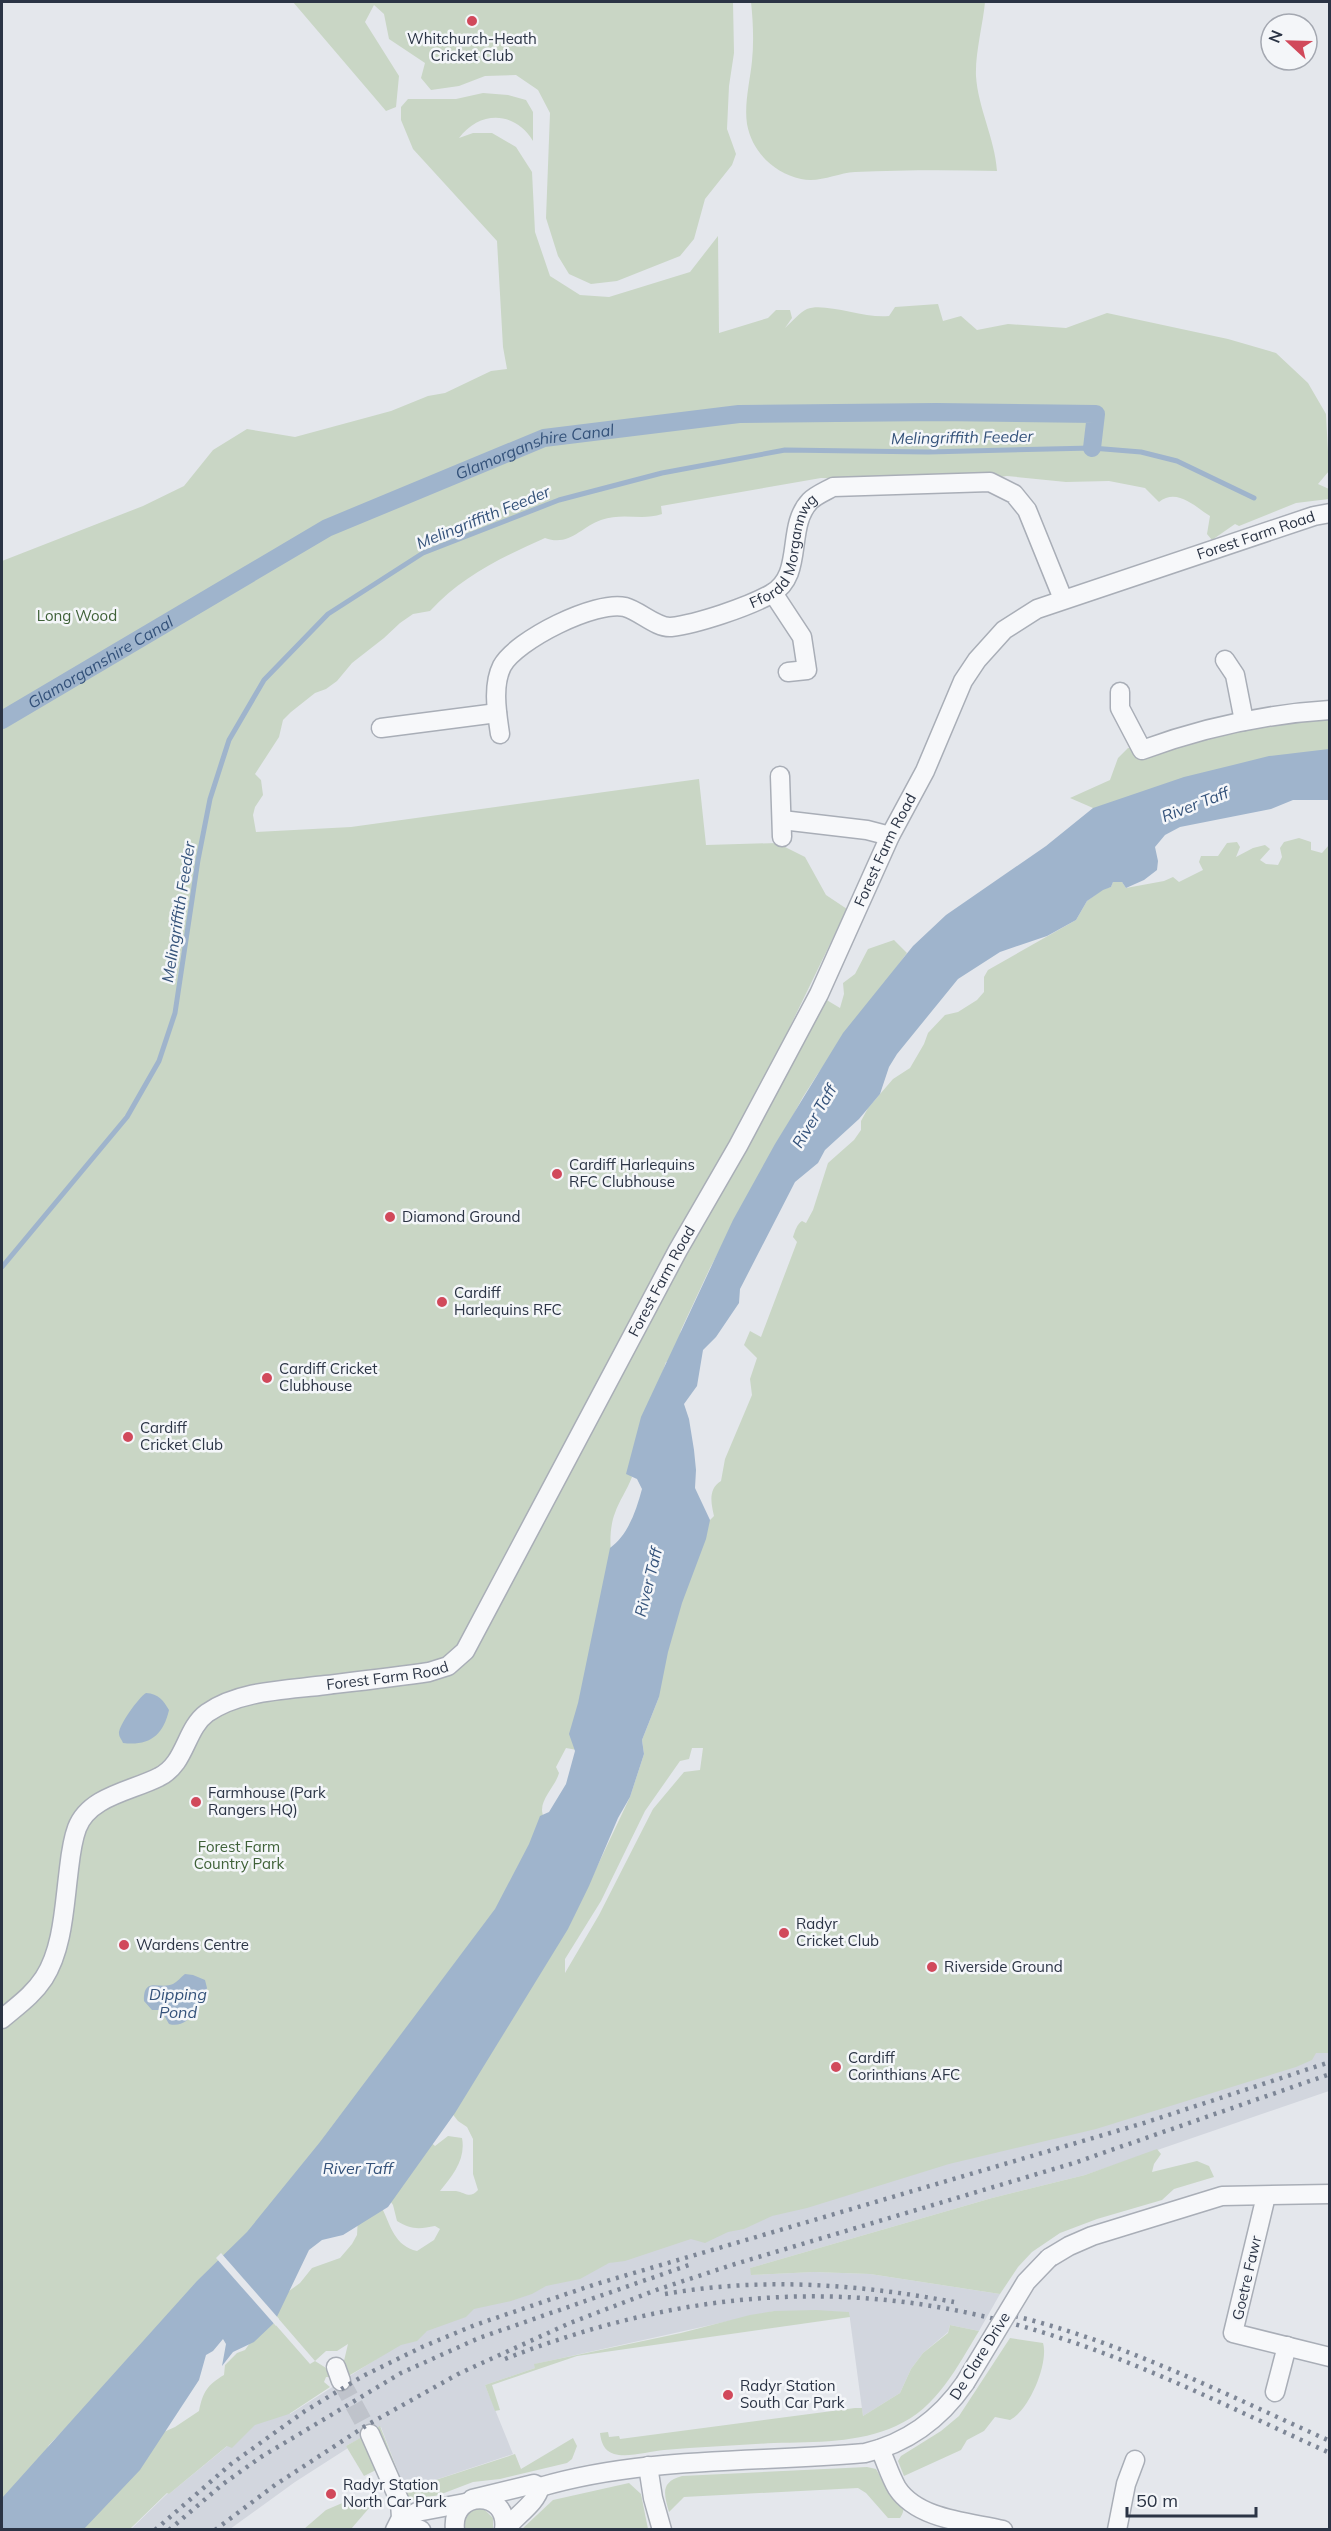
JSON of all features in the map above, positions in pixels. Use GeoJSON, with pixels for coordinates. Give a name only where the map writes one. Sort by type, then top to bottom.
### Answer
{"type":"FeatureCollection","features":[{"type":"Feature","properties":{"kind":"street","name":"Ffordd Morgannwg"},"geometry":{"type":"LineString","coordinates":[[500,734],[496,687],[502,667],[514,650],[574,616],[603,608],[625,607],[668,627],[684,625],[754,603],[782,586],[791,567],[798,519],[811,500],[833,487],[990,482],[1014,494],[1027,510],[1064,599]]}},
{"type":"Feature","properties":{"kind":"street","name":"Forest Farm Road"},"geometry":{"type":"LineString","coordinates":[[2,2019],[30,1995],[44,1978],[53,1961],[73,1840],[82,1820],[93,1806],[160,1777],[172,1769],[205,1714],[229,1701],[261,1694],[429,1672],[448,1666],[465,1651],[678,1250],[738,1146],[819,994],[890,836],[925,771],[955,698],[977,660],[1004,630],[1037,609],[1314,516],[1329,513]]}},
{"type":"Feature","properties":{"kind":"street"},"geometry":{"type":"LineString","coordinates":[[773,593],[802,637],[807,670],[788,672]]}},
{"type":"Feature","properties":{"kind":"street"},"geometry":{"type":"LineString","coordinates":[[1225,660],[1235,675],[1244,721]]}},
{"type":"Feature","properties":{"kind":"street"},"geometry":{"type":"LineString","coordinates":[[1120,692],[1120,708],[1142,750],[1180,737],[1244,721],[1287,713],[1329,710]]}},
{"type":"Feature","properties":{"kind":"street"},"geometry":{"type":"LineString","coordinates":[[381,728],[497,713]]}},
{"type":"Feature","properties":{"kind":"street"},"geometry":{"type":"LineString","coordinates":[[780,776],[782,829],[867,830],[890,836]]}},
{"type":"Feature","properties":{"kind":"street","name":"De Clare Drive"},"geometry":{"type":"LineString","coordinates":[[401,2522],[417,2512],[534,2484],[540,2487],[595,2474],[648,2466],[849,2454],[880,2449],[902,2440],[930,2423],[946,2408],[965,2383],[1026,2282],[1050,2258],[1069,2246],[1092,2236],[1232,2195],[1329,2194]]}},
{"type":"Feature","properties":{"kind":"street","name":"Goetre Fawr"},"geometry":{"type":"LineString","coordinates":[[1266,2196],[1233,2333],[1329,2357]]}},
{"type":"Feature","properties":{"kind":"street"},"geometry":{"type":"LineString","coordinates":[[1275,2392],[1287,2346]]}},
{"type":"Feature","properties":{"kind":"street"},"geometry":{"type":"LineString","coordinates":[[370,2434],[399,2499],[401,2522],[422,2529]]}},
{"type":"Feature","properties":{"kind":"street"},"geometry":{"type":"LineString","coordinates":[[880,2449],[898,2488],[914,2504],[941,2515],[1004,2529]]}},
{"type":"Feature","properties":{"kind":"street"},"geometry":{"type":"LineString","coordinates":[[1117,2529],[1126,2484],[1135,2460]]}},
{"type":"Feature","properties":{"kind":"street"},"geometry":{"type":"LineString","coordinates":[[648,2466],[653,2498],[662,2529]]}},
{"type":"Feature","properties":{"kind":"street"},"geometry":{"type":"LineString","coordinates":[[505,2529],[514,2517],[538,2496],[540,2487]]}},
{"type":"Feature","properties":{"kind":"street"},"geometry":{"type":"LineString","coordinates":[[455,2529],[455,2516],[468,2501],[480,2498],[496,2504],[504,2517],[505,2529]]}},
{"type":"Feature","properties":{"kind":"shaded area"},"geometry":{"type":"Polygon","coordinates":[[[1328,2047],[1329,2091],[1085,2175],[992,2198],[750,2268],[752,2275],[814,2272],[870,2274],[1000,2294],[979,2331],[950,2325],[948,2332],[923,2353],[911,2369],[900,2393],[863,2416],[849,2312],[774,2311],[535,2364],[535,2368],[485,2385],[513,2454],[405,2490],[381,2427],[346,2446],[348,2448],[295,2482],[230,2529],[130,2530],[168,2493],[281,2402],[290,2414],[400,2344],[478,2305],[555,2279],[1328,2047]]]}},
{"type":"Feature","properties":{"kind":"green space"},"geometry":{"type":"Polygon","coordinates":[[[293,2],[733,2],[734,53],[729,86],[727,129],[736,154],[732,165],[705,199],[694,239],[680,256],[617,281],[591,284],[569,274],[558,256],[546,218],[550,113],[538,90],[516,75],[485,76],[459,86],[431,90],[421,78],[425,63],[389,39],[384,14],[374,5],[365,22],[399,76],[396,107],[386,111],[293,2]]]}},
{"type":"Feature","properties":{"kind":"green space"},"geometry":{"type":"Polygon","coordinates":[[[751,2],[985,2],[976,76],[997,171],[855,172],[808,180],[791,176],[773,166],[754,144],[747,124],[753,46],[751,2]]]}},
{"type":"Feature","properties":{"kind":"green space"},"geometry":{"type":"Polygon","coordinates":[[[483,93],[508,95],[526,100],[533,112],[533,141],[517,124],[507,119],[497,118],[477,122],[459,138],[473,133],[492,133],[516,147],[532,172],[535,232],[550,276],[580,295],[609,297],[690,272],[718,236],[719,333],[768,318],[776,310],[790,310],[792,318],[785,328],[804,310],[815,307],[889,316],[895,307],[938,304],[943,321],[961,316],[977,330],[1008,324],[1066,328],[1107,313],[1228,339],[1276,353],[1308,383],[1326,414],[1329,471],[1318,484],[1329,489],[1329,499],[1296,503],[1239,526],[1235,524],[1212,540],[1207,534],[1210,516],[1192,503],[1172,497],[1159,502],[1145,488],[1109,481],[1066,482],[1007,476],[972,481],[821,478],[661,506],[662,514],[601,520],[568,538],[553,540],[545,538],[513,552],[469,578],[430,611],[413,614],[400,623],[352,663],[337,681],[315,693],[283,720],[279,737],[255,774],[261,780],[263,795],[253,815],[256,832],[351,827],[699,779],[706,845],[777,843],[805,857],[826,895],[847,909],[750,1109],[825,999],[840,1008],[844,994],[843,983],[855,974],[868,949],[894,940],[907,953],[803,1097],[710,1268],[681,1330],[674,1361],[666,1362],[628,1472],[632,1477],[613,1519],[610,1538],[612,1562],[578,1705],[577,1750],[566,1748],[556,1767],[559,1773],[543,1805],[542,1812],[546,1825],[519,1864],[503,1904],[464,1958],[427,2001],[256,2231],[49,2445],[2,2529],[2,561],[143,506],[184,486],[213,450],[247,429],[295,437],[391,411],[428,396],[445,393],[491,371],[507,369],[503,347],[497,241],[413,149],[401,120],[401,107],[408,99],[456,99],[483,93]]]}},
{"type":"Feature","properties":{"kind":"green space"},"geometry":{"type":"Polygon","coordinates":[[[1329,712],[1329,768],[1101,814],[1070,798],[1110,780],[1118,758],[1128,748],[1139,749],[1179,739],[1329,712]]]}},
{"type":"Feature","properties":{"kind":"green space"},"geometry":{"type":"Polygon","coordinates":[[[1299,838],[1311,842],[1311,850],[1322,853],[1329,845],[1329,2053],[1316,2053],[1312,2060],[1296,2067],[1096,2129],[949,2164],[807,2208],[772,2216],[705,2243],[691,2239],[625,2261],[609,2263],[580,2279],[546,2286],[532,2294],[511,2301],[474,2309],[466,2317],[427,2331],[417,2341],[401,2345],[345,2378],[343,2365],[348,2344],[337,2351],[326,2351],[315,2361],[277,2317],[276,2309],[281,2297],[300,2283],[312,2268],[340,2258],[357,2235],[358,2217],[382,2208],[391,2229],[404,2245],[417,2251],[434,2240],[440,2229],[435,2226],[416,2228],[397,2221],[393,2205],[381,2188],[427,2139],[435,2146],[448,2136],[462,2138],[460,2160],[454,2173],[440,2191],[456,2191],[470,2195],[478,2190],[473,2174],[473,2139],[467,2127],[458,2121],[447,2107],[568,1928],[630,1797],[644,1754],[642,1740],[659,1697],[654,1685],[703,1527],[714,1516],[712,1492],[721,1481],[725,1459],[752,1395],[750,1379],[757,1358],[744,1345],[750,1331],[761,1337],[797,1242],[793,1237],[795,1230],[802,1221],[806,1223],[813,1210],[828,1163],[854,1140],[861,1130],[861,1121],[868,1108],[893,1079],[910,1068],[928,1033],[945,1015],[958,1012],[977,1000],[984,992],[984,977],[988,970],[1076,920],[1087,901],[1103,889],[1111,887],[1113,882],[1122,882],[1126,888],[1164,881],[1173,877],[1179,882],[1203,870],[1199,862],[1201,856],[1218,856],[1227,843],[1237,842],[1240,847],[1236,857],[1253,848],[1265,845],[1270,849],[1260,860],[1266,864],[1278,865],[1282,857],[1280,848],[1284,842],[1299,838]],[[692,1748],[689,1759],[680,1761],[645,1811],[601,1901],[565,1959],[565,1973],[599,1915],[653,1809],[684,1772],[700,1770],[703,1748],[692,1748]]]}},
{"type":"Feature","properties":{"kind":"green space"},"geometry":{"type":"Polygon","coordinates":[[[1157,2149],[1161,2154],[1152,2172],[1197,2161],[1209,2166],[1214,2177],[1174,2189],[1162,2200],[1097,2219],[1060,2233],[1032,2252],[1018,2267],[1000,2294],[870,2274],[814,2272],[751,2275],[750,2268],[992,2198],[1085,2175],[1157,2149]]]}},
{"type":"Feature","properties":{"kind":"green space"},"geometry":{"type":"Polygon","coordinates":[[[774,2311],[849,2312],[850,2317],[577,2356],[492,2385],[500,2410],[495,2411],[485,2385],[535,2368],[534,2364],[681,2333],[750,2315],[774,2311]]]}},
{"type":"Feature","properties":{"kind":"green space"},"geometry":{"type":"Polygon","coordinates":[[[274,2323],[310,2364],[315,2361],[334,2373],[332,2377],[326,2377],[324,2382],[330,2387],[289,2414],[255,2425],[232,2448],[227,2446],[169,2494],[167,2493],[130,2529],[59,2530],[157,2435],[175,2427],[199,2411],[207,2390],[213,2382],[224,2375],[225,2365],[274,2323]]]}},
{"type":"Feature","properties":{"kind":"green space"},"geometry":{"type":"Polygon","coordinates":[[[950,2325],[979,2331],[954,2372],[934,2398],[910,2418],[882,2432],[852,2439],[692,2448],[626,2455],[611,2453],[602,2443],[600,2433],[608,2432],[609,2437],[619,2436],[620,2439],[855,2408],[862,2408],[863,2416],[900,2393],[911,2369],[923,2353],[948,2333],[950,2325]]]}},
{"type":"Feature","properties":{"kind":"green space"},"geometry":{"type":"Polygon","coordinates":[[[1010,2338],[1043,2343],[1044,2352],[1040,2374],[1024,2407],[1010,2420],[995,2417],[984,2431],[967,2440],[961,2450],[904,2476],[898,2461],[901,2456],[941,2431],[959,2416],[1010,2338]]]}},
{"type":"Feature","properties":{"kind":"green space"},"geometry":{"type":"Polygon","coordinates":[[[380,2426],[405,2490],[515,2454],[521,2469],[573,2438],[577,2446],[572,2459],[567,2463],[500,2479],[473,2482],[439,2495],[409,2501],[405,2500],[373,2430],[380,2426]]]}},
{"type":"Feature","properties":{"kind":"green space"},"geometry":{"type":"Polygon","coordinates":[[[362,2437],[378,2469],[364,2476],[346,2446],[362,2437]]]}},
{"type":"Feature","properties":{"kind":"green space"},"geometry":{"type":"Polygon","coordinates":[[[867,2467],[876,2469],[886,2487],[903,2503],[900,2518],[888,2518],[866,2493],[858,2488],[684,2497],[669,2512],[665,2494],[667,2485],[682,2476],[867,2467]]]}},
{"type":"Feature","properties":{"kind":"green space"},"geometry":{"type":"Polygon","coordinates":[[[629,2483],[641,2494],[648,2529],[522,2529],[553,2500],[629,2483]]]}},
{"type":"Feature","properties":{"kind":"green space"},"geometry":{"type":"Polygon","coordinates":[[[347,2501],[370,2507],[351,2529],[304,2529],[326,2510],[347,2501]]]}},
{"type":"Feature","properties":{"kind":"green space"},"geometry":{"type":"Polygon","coordinates":[[[483,2508],[493,2518],[493,2529],[464,2529],[465,2515],[473,2509],[483,2508]]]}},
{"type":"Feature","properties":{"kind":"water","name":"River Taff"},"geometry":{"type":"Polygon","coordinates":[[[1329,749],[1329,800],[1293,800],[1271,809],[1180,827],[1165,835],[1155,847],[1157,870],[1144,880],[1126,888],[1122,882],[1113,882],[1111,887],[1087,901],[1076,920],[1047,936],[1000,952],[958,979],[897,1054],[889,1067],[880,1094],[859,1119],[825,1150],[818,1163],[795,1182],[740,1289],[739,1303],[716,1337],[703,1350],[697,1386],[684,1404],[694,1450],[695,1488],[710,1520],[706,1539],[682,1603],[668,1652],[659,1697],[642,1740],[644,1754],[630,1797],[618,1818],[568,1929],[455,2113],[388,2207],[343,2235],[322,2240],[309,2250],[274,2323],[254,2342],[233,2352],[222,2366],[226,2344],[223,2339],[213,2351],[206,2355],[199,2380],[140,2470],[84,2529],[2,2530],[2,2498],[197,2281],[247,2232],[320,2142],[495,1909],[529,1844],[540,1816],[549,1812],[566,1784],[575,1751],[569,1734],[578,1703],[610,1548],[626,1529],[634,1514],[642,1489],[637,1479],[626,1474],[641,1417],[733,1220],[775,1144],[843,1033],[913,946],[946,915],[1046,846],[1093,808],[1184,777],[1269,756],[1329,749]]]}},
{"type":"Feature","properties":{"kind":"water"},"geometry":{"type":"Polygon","coordinates":[[[146,1693],[160,1698],[169,1710],[163,1727],[159,1733],[147,1741],[123,1743],[119,1736],[122,1725],[146,1693]]]}},
{"type":"Feature","properties":{"kind":"water","name":"Dipping Pond"},"geometry":{"type":"Polygon","coordinates":[[[185,1974],[205,1980],[207,1988],[197,2008],[188,2019],[176,2025],[169,2024],[161,2010],[152,2010],[144,2001],[144,1993],[149,1986],[173,1984],[185,1974]]]}},
{"type":"Feature","properties":{"kind":"pier"},"geometry":{"type":"Polygon","coordinates":[[[221,2253],[279,2319],[276,2326],[216,2258],[221,2253]]]}},
{"type":"Feature","properties":{"kind":"waterway","name":"Glamorganshire Canal"},"geometry":{"type":"LineString","coordinates":[[2,720],[327,528],[544,438],[739,414],[936,412],[1096,414],[1092,448]]}},
{"type":"Feature","properties":{"kind":"waterway","name":"Melingriffith Feeder"},"geometry":{"type":"LineString","coordinates":[[2,1267],[127,1117],[159,1061],[175,1013],[198,860],[210,799],[229,740],[264,680],[328,614],[423,553],[559,500],[662,473],[785,450],[928,452],[1092,448],[1141,452],[1177,461],[1254,498]]}},
{"type":"Feature","properties":{"kind":"tunnel"},"geometry":{"type":"LineString","coordinates":[[341,2381],[370,2434]]}},
{"type":"Feature","properties":{"kind":"railway"},"geometry":{"type":"LineString","coordinates":[[155,2530],[231,2464],[305,2411],[363,2376],[422,2347],[475,2325],[593,2285],[1144,2123],[1330,2062]]}},
{"type":"Feature","properties":{"kind":"railway"},"geometry":{"type":"LineString","coordinates":[[215,2530],[275,2485],[367,2425],[460,2373],[570,2323],[659,2289],[735,2264],[1074,2163],[1330,2074]]}},
{"type":"Feature","properties":{"kind":"railway"},"geometry":{"type":"LineString","coordinates":[[169,2530],[223,2484],[261,2457],[401,2373],[479,2338],[689,2265]]}},
{"type":"Feature","properties":{"kind":"railway"},"geometry":{"type":"LineString","coordinates":[[665,2294],[737,2286],[810,2285],[882,2291],[954,2302]]}},
{"type":"Feature","properties":{"kind":"railway"},"geometry":{"type":"LineString","coordinates":[[505,2359],[574,2335],[642,2316],[709,2304],[777,2297],[845,2297],[914,2303],[983,2316],[1089,2348],[1194,2390],[1330,2453]]}},
{"type":"Feature","properties":{"kind":"railway"},"geometry":{"type":"LineString","coordinates":[[1015,2316],[1056,2327],[1136,2355],[1330,2441]]}},
{"type":"Feature","properties":{"kind":"place","name":"Whitchurch-Heath Cricket Club"},"geometry":{"type":"Point","coordinates":[472,21]}},
{"type":"Feature","properties":{"kind":"place","name":"Cardiff Harlequins RFC Clubhouse"},"geometry":{"type":"Point","coordinates":[557,1174]}},
{"type":"Feature","properties":{"kind":"place","name":"Diamond Ground"},"geometry":{"type":"Point","coordinates":[390,1217]}},
{"type":"Feature","properties":{"kind":"place","name":"Cardiff Harlequins RFC"},"geometry":{"type":"Point","coordinates":[442,1302]}},
{"type":"Feature","properties":{"kind":"place","name":"Cardiff Cricket Clubhouse"},"geometry":{"type":"Point","coordinates":[267,1378]}},
{"type":"Feature","properties":{"kind":"place","name":"Cardiff Cricket Club"},"geometry":{"type":"Point","coordinates":[128,1437]}},
{"type":"Feature","properties":{"kind":"place","name":"Farmhouse (Park Rangers HQ)"},"geometry":{"type":"Point","coordinates":[196,1802]}},
{"type":"Feature","properties":{"kind":"place","name":"Radyr Cricket Club"},"geometry":{"type":"Point","coordinates":[784,1933]}},
{"type":"Feature","properties":{"kind":"place","name":"Wardens Centre"},"geometry":{"type":"Point","coordinates":[124,1945]}},
{"type":"Feature","properties":{"kind":"place","name":"Riverside Ground"},"geometry":{"type":"Point","coordinates":[932,1967]}},
{"type":"Feature","properties":{"kind":"place","name":"Cardiff Corinthians AFC"},"geometry":{"type":"Point","coordinates":[836,2067]}},
{"type":"Feature","properties":{"kind":"place","name":"Radyr Station South Car Park"},"geometry":{"type":"Point","coordinates":[728,2395]}},
{"type":"Feature","properties":{"kind":"place","name":"Radyr Station North Car Park"},"geometry":{"type":"Point","coordinates":[331,2494]}},
{"type":"Feature","properties":{"kind":"park label","name":"Long Wood"},"geometry":{"type":"Point","coordinates":[77,616]}},
{"type":"Feature","properties":{"kind":"park label","name":"Forest Farm Country Park"},"geometry":{"type":"Point","coordinates":[239,1856]}}]}
